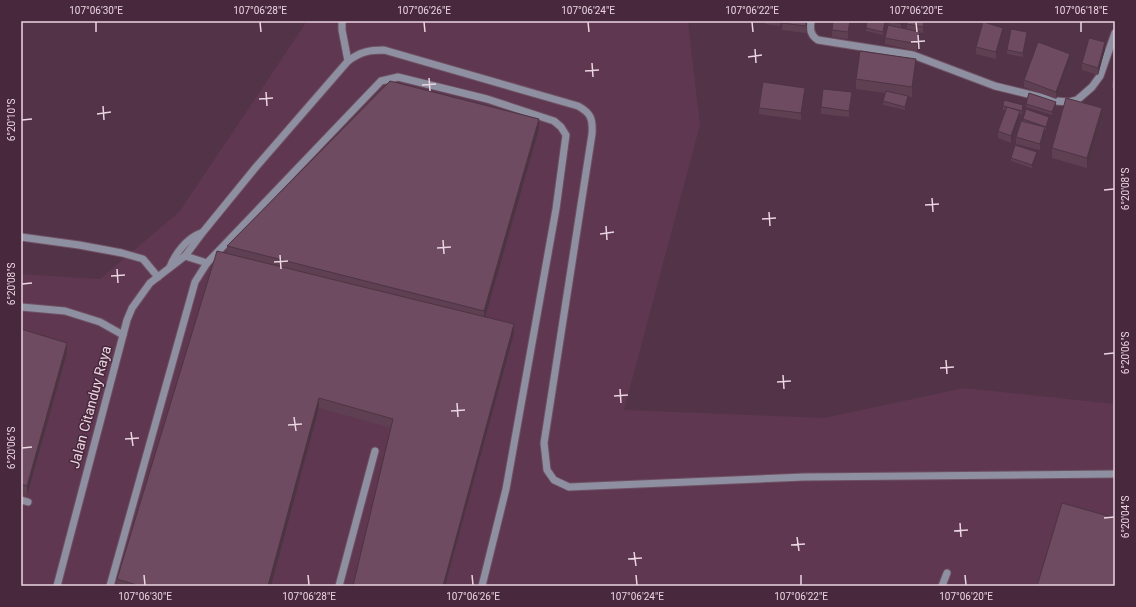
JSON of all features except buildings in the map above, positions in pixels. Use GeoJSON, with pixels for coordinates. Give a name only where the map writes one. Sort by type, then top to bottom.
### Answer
{"type":"FeatureCollection","features":[{"type":"Feature","properties":{"kind":"street"},"geometry":{"type":"LineString","coordinates":[[342,21],[342,30],[348,61]]}},
{"type":"Feature","properties":{"kind":"street"},"geometry":{"type":"LineString","coordinates":[[811,21],[810,32],[813,37],[818,40],[913,55],[995,86],[1056,101],[1069,102],[1077,100],[1092,87],[1100,76],[1115,33]]}},
{"type":"Feature","properties":{"kind":"street"},"geometry":{"type":"LineString","coordinates":[[170,267],[177,253],[198,233],[203,232],[256,167],[348,61],[357,54],[371,50],[384,50],[578,106],[587,111],[591,118],[593,126],[592,134],[544,443],[546,470],[554,480],[569,487],[804,477],[1115,474]]}},
{"type":"Feature","properties":{"kind":"street"},"geometry":{"type":"LineString","coordinates":[[110,586],[195,282],[207,262],[381,81],[398,78],[487,99],[554,121],[561,127],[566,135],[556,209],[506,489],[482,586]]}},
{"type":"Feature","properties":{"kind":"street","name":"Jalan Citanduy Raya"},"geometry":{"type":"LineString","coordinates":[[57,586],[126,320],[132,308],[150,284],[185,256],[203,232]]}},
{"type":"Feature","properties":{"kind":"street"},"geometry":{"type":"LineString","coordinates":[[21,237],[79,245],[143,259],[158,277]]}},
{"type":"Feature","properties":{"kind":"street"},"geometry":{"type":"LineString","coordinates":[[185,256],[207,262]]}},
{"type":"Feature","properties":{"kind":"street"},"geometry":{"type":"LineString","coordinates":[[21,307],[65,311],[100,322],[123,335]]}},
{"type":"Feature","properties":{"kind":"street"},"geometry":{"type":"LineString","coordinates":[[339,586],[375,451]]}},
{"type":"Feature","properties":{"kind":"street"},"geometry":{"type":"LineString","coordinates":[[942,586],[947,573]]}},
{"type":"Feature","properties":{"kind":"shaded area"},"geometry":{"type":"Polygon","coordinates":[[[307,21],[688,22],[700,125],[624,410],[824,418],[964,388],[1115,404],[1115,586],[21,586],[21,274],[100,279],[180,211],[307,21]]]}}]}
